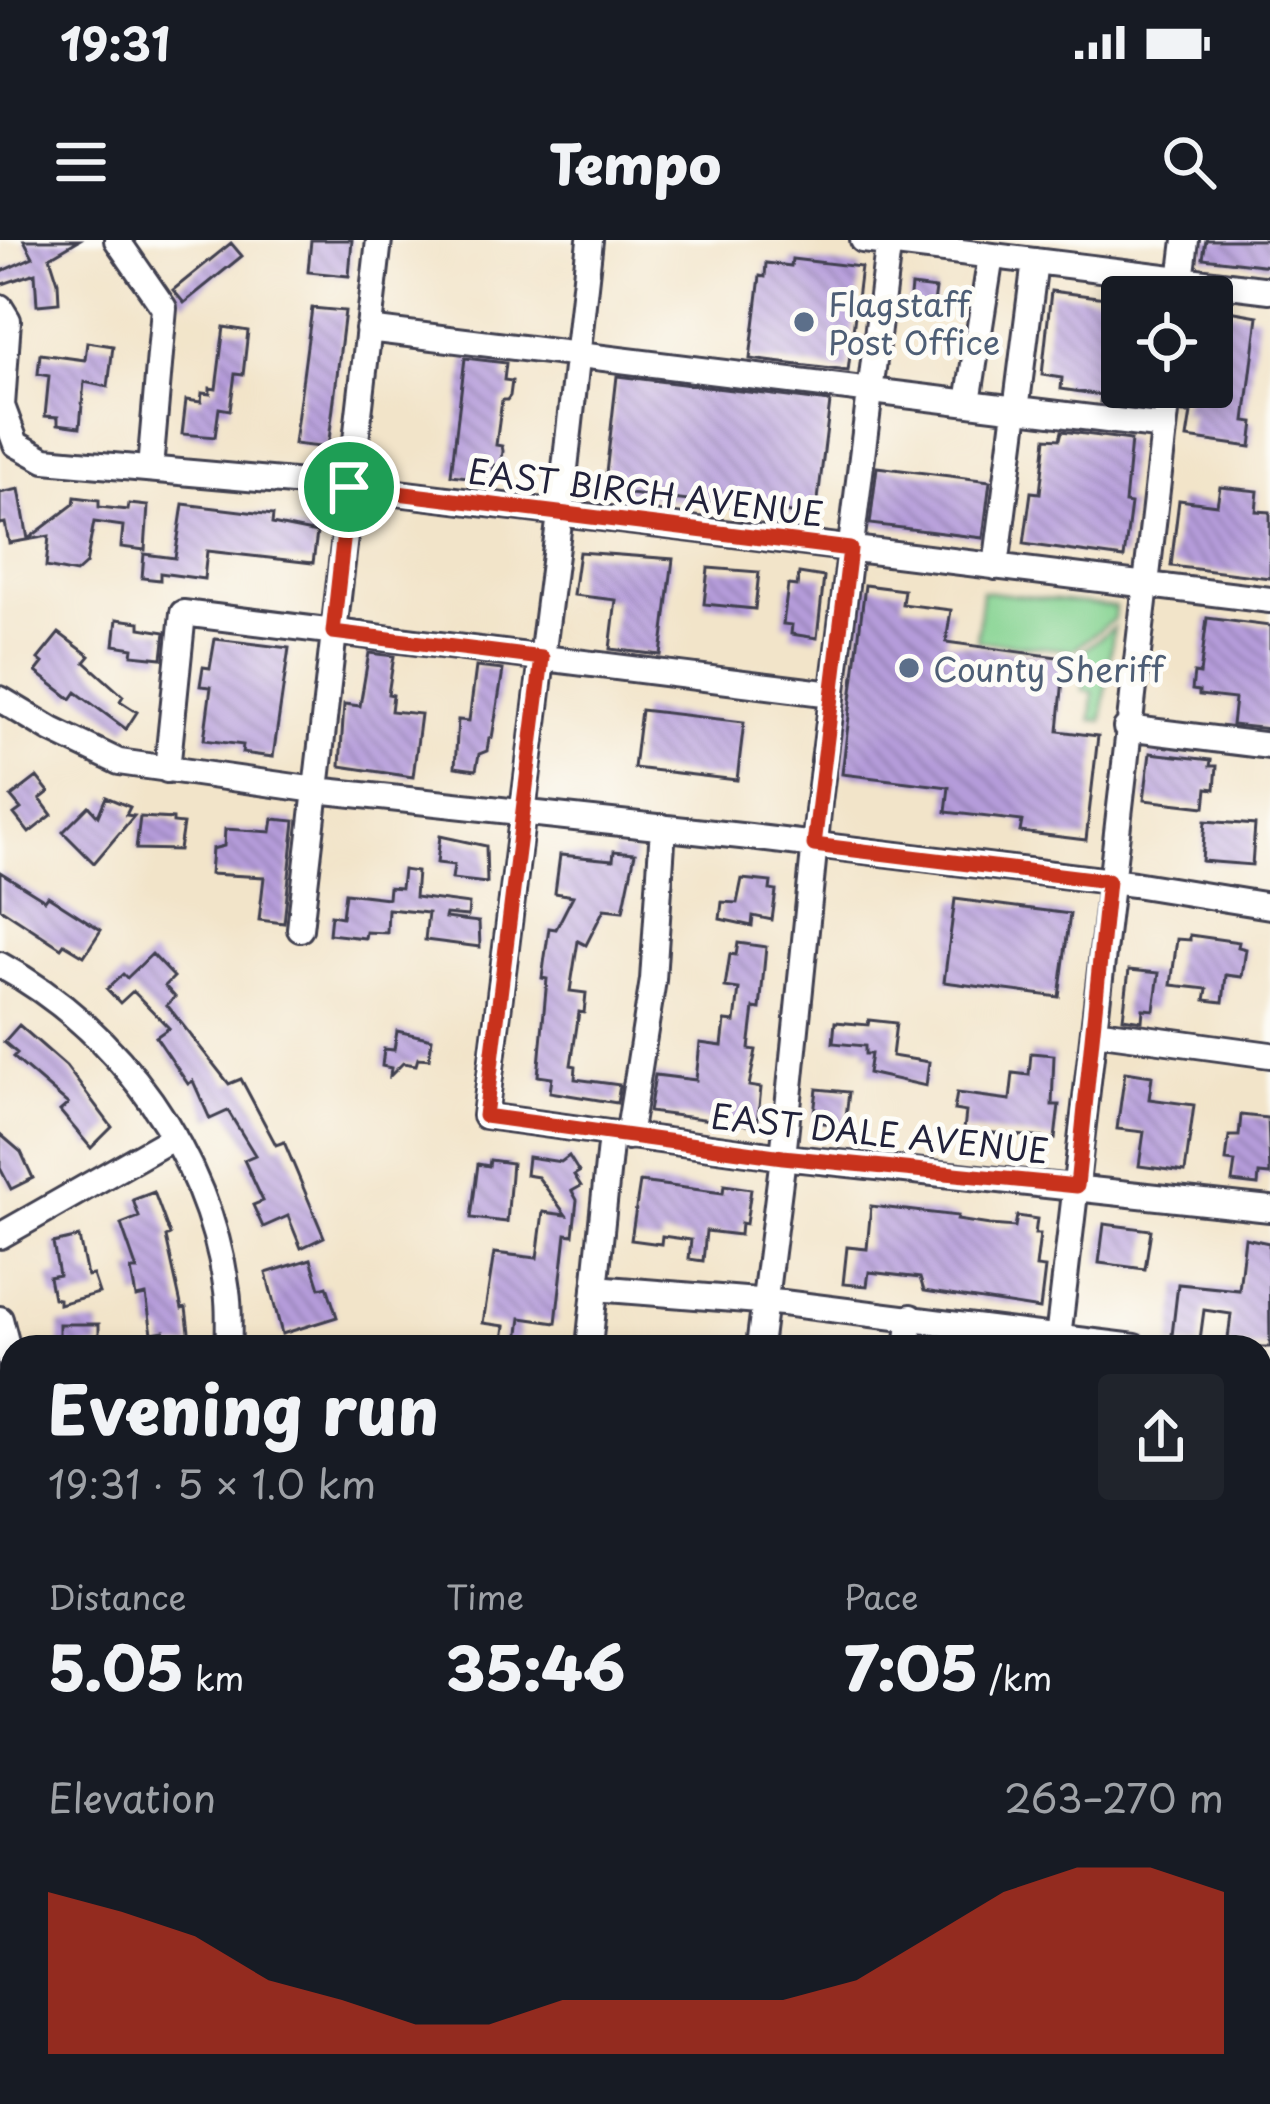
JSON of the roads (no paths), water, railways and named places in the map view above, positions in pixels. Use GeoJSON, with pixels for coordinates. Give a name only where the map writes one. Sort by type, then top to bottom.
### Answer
{"type":"FeatureCollection","features":[{"type":"Feature","properties":{"kind":"street"},"geometry":{"type":"LineString","coordinates":[[117,240],[164,308],[150,469]]}},
{"type":"Feature","properties":{"kind":"street"},"geometry":{"type":"LineString","coordinates":[[300,929],[379,240]]}},
{"type":"Feature","properties":{"kind":"street"},"geometry":{"type":"LineString","coordinates":[[522,811],[590,240]]}},
{"type":"Feature","properties":{"kind":"street"},"geometry":{"type":"LineString","coordinates":[[1182,276],[1186,240]]}},
{"type":"Feature","properties":{"kind":"street"},"geometry":{"type":"LineString","coordinates":[[761,1335],[868,389],[880,241],[1116,276]]}},
{"type":"Feature","properties":{"kind":"street"},"geometry":{"type":"LineString","coordinates":[[968,402],[991,256]]}},
{"type":"Feature","properties":{"kind":"street"},"geometry":{"type":"LineString","coordinates":[[996,567],[1035,261]]}},
{"type":"Feature","properties":{"kind":"street"},"geometry":{"type":"LineString","coordinates":[[1233,289],[1270,290]]}},
{"type":"Feature","properties":{"kind":"street","name":"EAST BIRCH AVENUE"},"geometry":{"type":"LineString","coordinates":[[0,307],[8,320],[2,406],[16,444],[45,460],[349,487],[1270,600]]}},
{"type":"Feature","properties":{"kind":"street"},"geometry":{"type":"LineString","coordinates":[[368,329],[1164,427]]}},
{"type":"Feature","properties":{"kind":"street"},"geometry":{"type":"LineString","coordinates":[[1058,1335],[1166,408]]}},
{"type":"Feature","properties":{"kind":"street"},"geometry":{"type":"LineString","coordinates":[[167,770],[183,614],[832,694]]}},
{"type":"Feature","properties":{"kind":"street"},"geometry":{"type":"LineString","coordinates":[[0,699],[119,762],[167,770],[1108,881],[1270,906]]}},
{"type":"Feature","properties":{"kind":"street"},"geometry":{"type":"LineString","coordinates":[[1126,728],[1270,746]]}},
{"type":"Feature","properties":{"kind":"street","name":"EAST DALE AVENUE"},"geometry":{"type":"LineString","coordinates":[[522,811],[485,1116],[783,1157],[1270,1209]]}},
{"type":"Feature","properties":{"kind":"street"},"geometry":{"type":"LineString","coordinates":[[590,1335],[620,1136],[653,980],[664,827]]}},
{"type":"Feature","properties":{"kind":"street"},"geometry":{"type":"LineString","coordinates":[[0,965],[81,1020],[136,1079],[174,1137],[210,1217],[228,1292],[229,1335]]}},
{"type":"Feature","properties":{"kind":"street"},"geometry":{"type":"LineString","coordinates":[[1094,1031],[1270,1054]]}},
{"type":"Feature","properties":{"kind":"street"},"geometry":{"type":"LineString","coordinates":[[0,1236],[174,1137]]}},
{"type":"Feature","properties":{"kind":"street"},"geometry":{"type":"LineString","coordinates":[[595,1288],[911,1317],[1020,1335]]}},
{"type":"Feature","properties":{"kind":"street"},"geometry":{"type":"LineString","coordinates":[[909,1335],[911,1317]]}},
{"type":"Feature","properties":{"kind":"place","name":"Flagstaff Post Office"},"geometry":{"type":"Point","coordinates":[804,322]}},
{"type":"Feature","properties":{"kind":"place","name":"County Sheriff"},"geometry":{"type":"Point","coordinates":[909,668]}}]}
